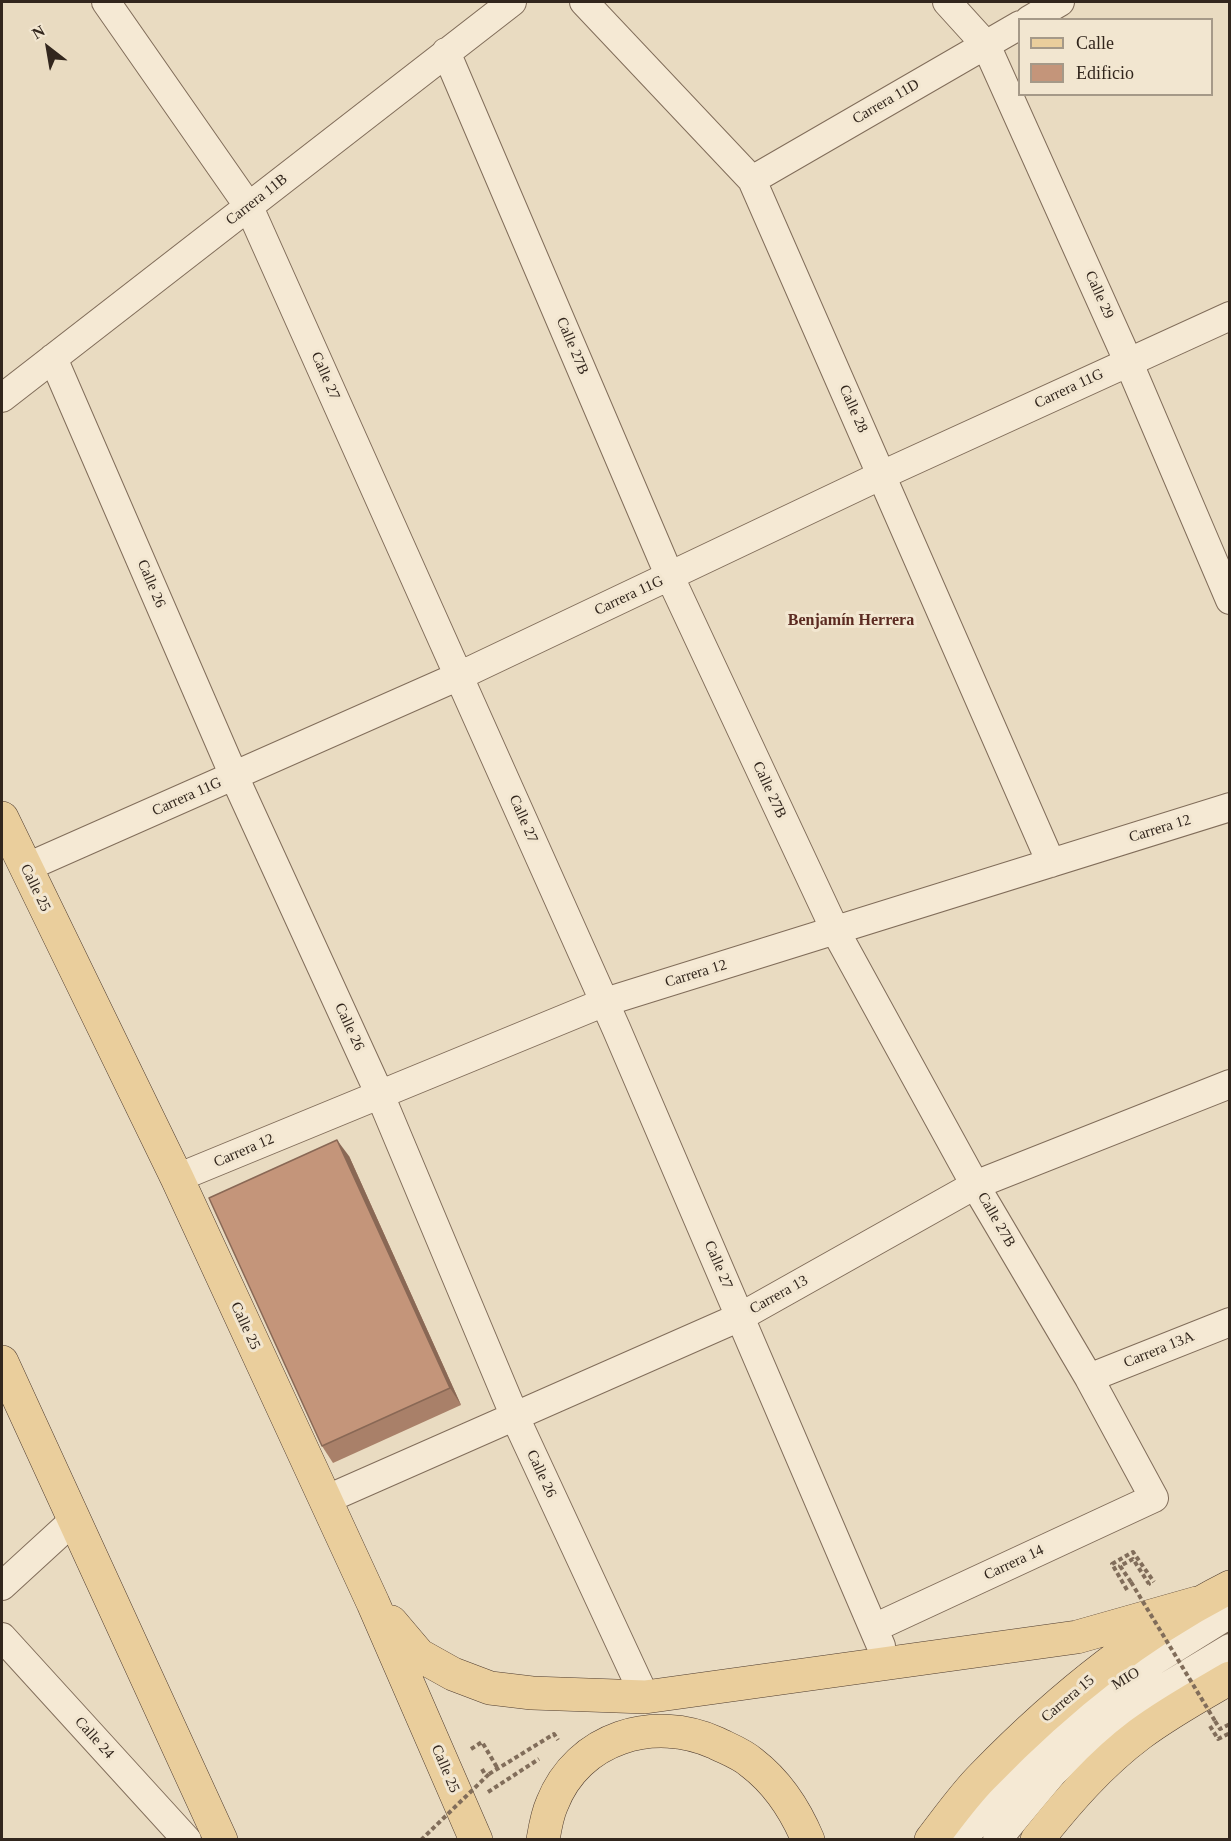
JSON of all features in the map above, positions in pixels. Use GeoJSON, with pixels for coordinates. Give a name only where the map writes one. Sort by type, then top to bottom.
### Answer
{"type":"FeatureCollection","features":[{"type":"Feature","properties":{"kind":"main road","name":"Calle 25"},"geometry":{"type":"LineString","coordinates":[[2,818],[177,1178],[373,1602],[476,1839]]}},
{"type":"Feature","properties":{"kind":"main road"},"geometry":{"type":"LineString","coordinates":[[2,1362],[220,1839]]}},
{"type":"Feature","properties":{"kind":"main road","name":"Carrera 15"},"geometry":{"type":"LineString","coordinates":[[931,1839],[982,1778],[1056,1706],[1118,1658],[1197,1603],[1230,1587]]}},
{"type":"Feature","properties":{"kind":"main road"},"geometry":{"type":"LineString","coordinates":[[373,1602],[419,1655],[453,1674],[490,1688],[532,1693],[645,1697],[1077,1637],[1197,1603]]}},
{"type":"Feature","properties":{"kind":"main road"},"geometry":{"type":"LineString","coordinates":[[1037,1839],[1052,1826],[1097,1771],[1140,1733],[1230,1678]]}},
{"type":"Feature","properties":{"kind":"main road"},"geometry":{"type":"LineString","coordinates":[[543,1839],[552,1804],[567,1776],[594,1752],[613,1740],[631,1734],[671,1731],[692,1734],[750,1761],[779,1789],[791,1805],[808,1839]]}},
{"type":"Feature","properties":{"kind":"street","name":"Calle 27"},"geometry":{"type":"LineString","coordinates":[[106,2],[249,207],[604,1002],[890,1664]]}},
{"type":"Feature","properties":{"kind":"street","name":"Carrera 11B"},"geometry":{"type":"LineString","coordinates":[[2,398],[512,2]]}},
{"type":"Feature","properties":{"kind":"street","name":"Calle 28"},"geometry":{"type":"LineString","coordinates":[[584,2],[752,180],[1051,863]]}},
{"type":"Feature","properties":{"kind":"street","name":"Calle 29"},"geometry":{"type":"LineString","coordinates":[[947,2],[986,45],[1128,361],[1230,600]]}},
{"type":"Feature","properties":{"kind":"street"},"geometry":{"type":"LineString","coordinates":[[1032,18],[1060,2]]}},
{"type":"Feature","properties":{"kind":"street","name":"Carrera 11D"},"geometry":{"type":"LineString","coordinates":[[752,180],[1018,26]]}},
{"type":"Feature","properties":{"kind":"street","name":"Calle 27B"},"geometry":{"type":"LineString","coordinates":[[447,52],[670,577],[835,930],[975,1185],[1089,1378],[1154,1498]]}},
{"type":"Feature","properties":{"kind":"street","name":"Carrera 11G"},"geometry":{"type":"LineString","coordinates":[[25,868],[459,676],[882,475],[1230,316]]}},
{"type":"Feature","properties":{"kind":"street","name":"Calle 26"},"geometry":{"type":"LineString","coordinates":[[53,358],[234,776],[380,1095],[515,1417],[645,1697]]}},
{"type":"Feature","properties":{"kind":"street","name":"Carrera 12"},"geometry":{"type":"LineString","coordinates":[[177,1178],[604,1002],[1230,807]]}},
{"type":"Feature","properties":{"kind":"street","name":"Carrera 13"},"geometry":{"type":"LineString","coordinates":[[325,1500],[740,1317],[975,1185],[1230,1084]]}},
{"type":"Feature","properties":{"kind":"street","name":"Carrera 13A"},"geometry":{"type":"LineString","coordinates":[[1089,1378],[1230,1322]]}},
{"type":"Feature","properties":{"kind":"street","name":"Carrera 14"},"geometry":{"type":"LineString","coordinates":[[874,1628],[1154,1498]]}},
{"type":"Feature","properties":{"kind":"street"},"geometry":{"type":"LineString","coordinates":[[2,1586],[74,1520]]}},
{"type":"Feature","properties":{"kind":"street","name":"MIO"},"geometry":{"type":"LineString","coordinates":[[962,1839],[1034,1755],[1082,1709],[1109,1689],[1230,1614]]}},
{"type":"Feature","properties":{"kind":"street","name":"Calle 24"},"geometry":{"type":"LineString","coordinates":[[2,1637],[187,1839]]}},
{"type":"Feature","properties":{"kind":"street","name":"MIO"},"geometry":{"type":"LineString","coordinates":[[998,1839],[1053,1773],[1099,1730],[1124,1712],[1230,1648]]}},
{"type":"Feature","properties":{"kind":"path"},"geometry":{"type":"LineString","coordinates":[[1155,1583],[1133,1552],[1112,1564],[1130,1594],[1149,1584],[1133,1559],[1120,1566],[1131,1582],[1215,1721]]}},
{"type":"Feature","properties":{"kind":"path"},"geometry":{"type":"LineString","coordinates":[[1220,1729],[1230,1724]]}},
{"type":"Feature","properties":{"kind":"path"},"geometry":{"type":"LineString","coordinates":[[421,1839],[489,1774],[554,1734],[561,1745]]}},
{"type":"Feature","properties":{"kind":"path"},"geometry":{"type":"LineString","coordinates":[[476,1757],[471,1749],[482,1742],[498,1769]]}},
{"type":"Feature","properties":{"kind":"path"},"geometry":{"type":"LineString","coordinates":[[489,1791],[543,1756]]}},
{"type":"Feature","properties":{"kind":"building"},"geometry":{"type":"Polygon","coordinates":[[[337,1140],[450,1388],[322,1446],[209,1198],[337,1140]]]}},
{"type":"Feature","properties":{"kind":"district","name":"Benjamín Herrera"},"geometry":{"type":"Point","coordinates":[851,621]}}]}
